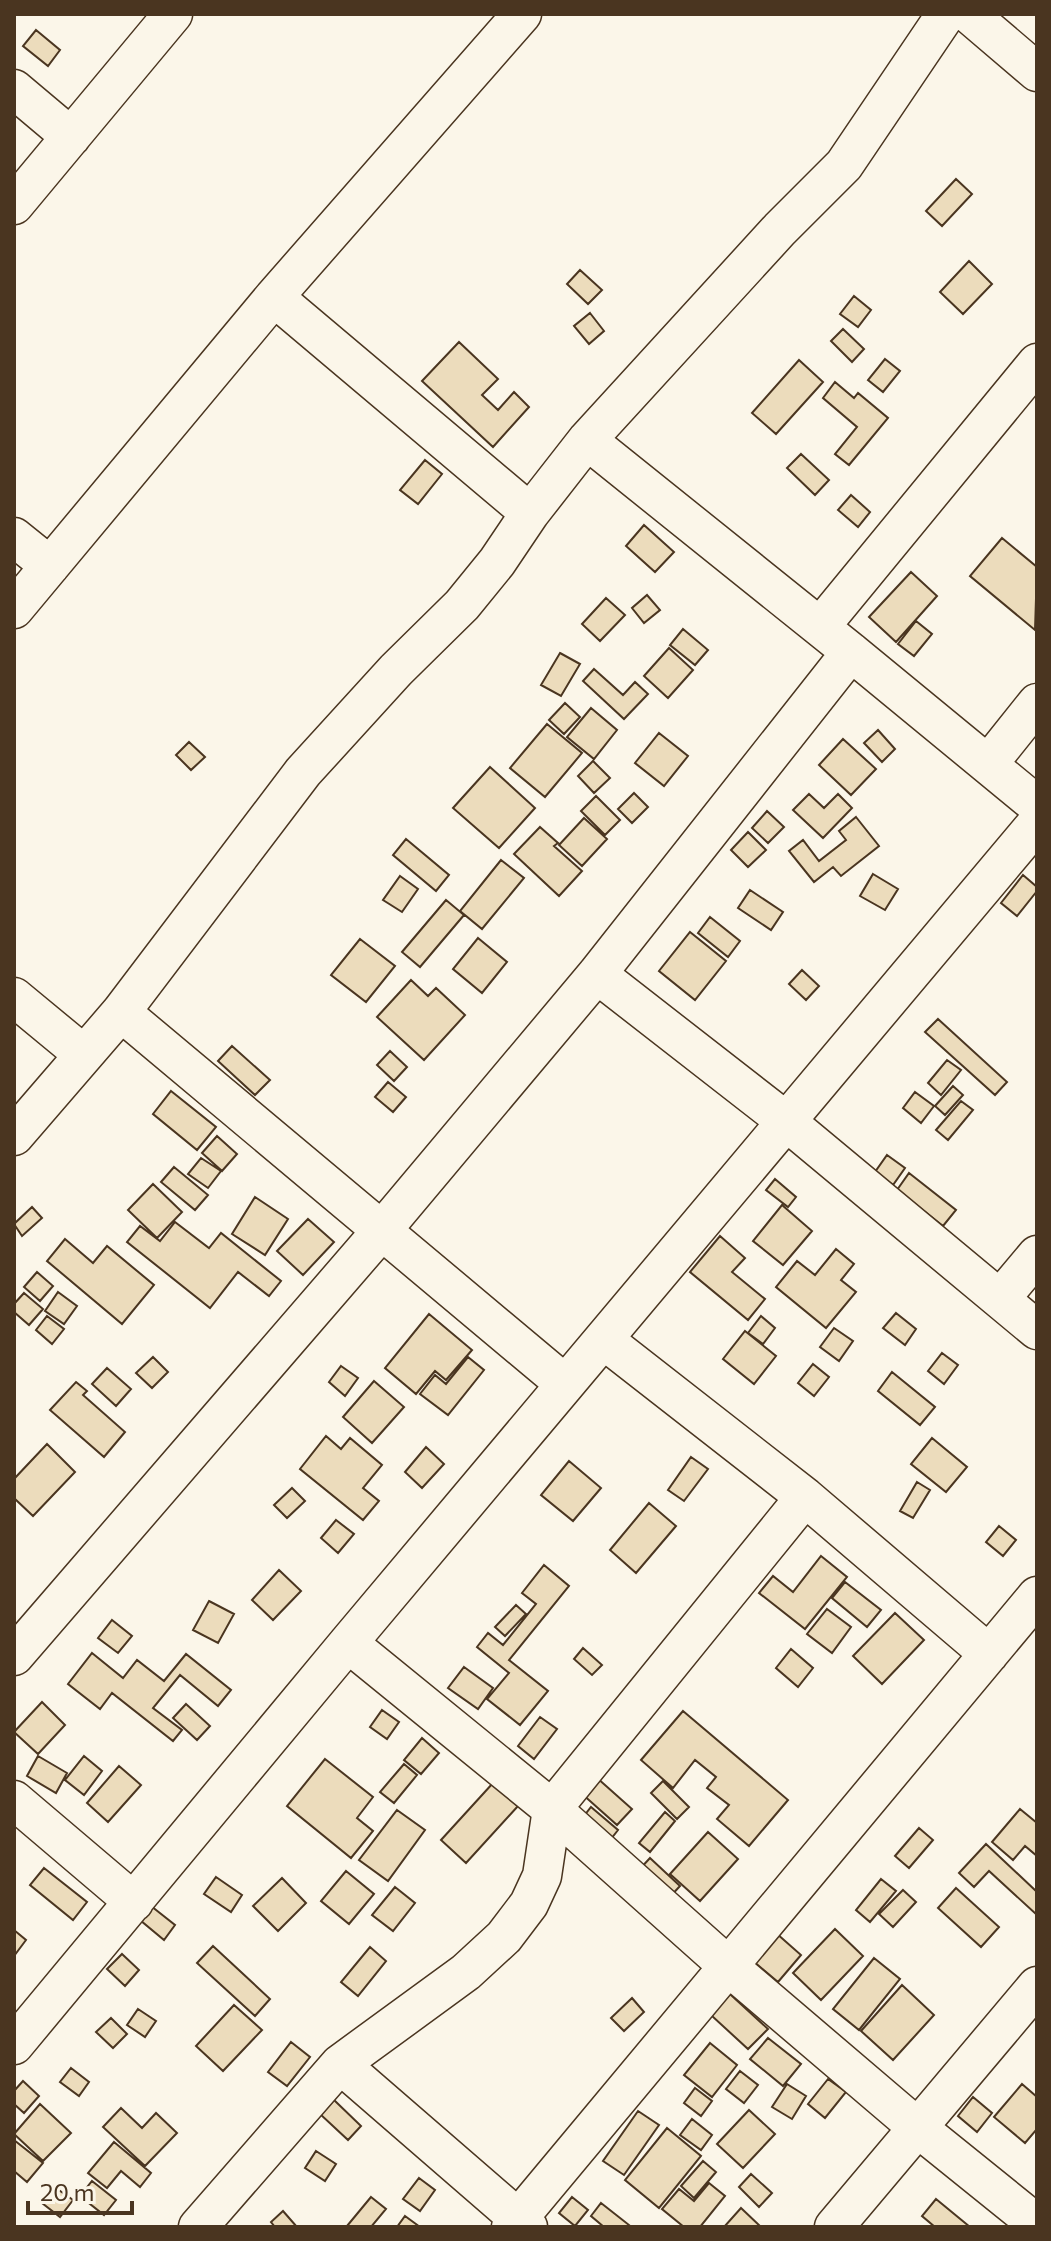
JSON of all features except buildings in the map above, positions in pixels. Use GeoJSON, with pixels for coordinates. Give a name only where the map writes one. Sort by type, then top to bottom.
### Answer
{"type":"FeatureCollection","features":[{"type":"Feature","properties":{"kind":"street"},"geometry":{"type":"LineString","coordinates":[[14,205],[173,14]]}},
{"type":"Feature","properties":{"kind":"street"},"geometry":{"type":"LineString","coordinates":[[14,609],[274,297],[522,14]]}},
{"type":"Feature","properties":{"kind":"street"},"geometry":{"type":"LineString","coordinates":[[14,1136],[121,1012],[303,772],[396,670],[462,605],[587,440],[780,229],[844,165],[946,14]]}},
{"type":"Feature","properties":{"kind":"street"},"geometry":{"type":"LineString","coordinates":[[969,14],[1037,72]]}},
{"type":"Feature","properties":{"kind":"street"},"geometry":{"type":"LineString","coordinates":[[14,89],[71,137]]}},
{"type":"Feature","properties":{"kind":"street"},"geometry":{"type":"LineString","coordinates":[[274,297],[530,513]]}},
{"type":"Feature","properties":{"kind":"street"},"geometry":{"type":"LineString","coordinates":[[820,627],[1037,363]]}},
{"type":"Feature","properties":{"kind":"street"},"geometry":{"type":"LineString","coordinates":[[587,440],[1037,805]]}},
{"type":"Feature","properties":{"kind":"street"},"geometry":{"type":"LineString","coordinates":[[14,537],[50,566]]}},
{"type":"Feature","properties":{"kind":"street"},"geometry":{"type":"LineString","coordinates":[[14,1656],[383,1229],[597,974],[851,652]]}},
{"type":"Feature","properties":{"kind":"street"},"geometry":{"type":"LineString","coordinates":[[989,763],[1037,703]]}},
{"type":"Feature","properties":{"kind":"street"},"geometry":{"type":"LineString","coordinates":[[14,2045],[1037,823]]}},
{"type":"Feature","properties":{"kind":"street"},"geometry":{"type":"LineString","coordinates":[[597,974],[787,1122],[1037,1330]]}},
{"type":"Feature","properties":{"kind":"street"},"geometry":{"type":"LineString","coordinates":[[14,997],[83,1054]]}},
{"type":"Feature","properties":{"kind":"street"},"geometry":{"type":"LineString","coordinates":[[121,1012],[565,1384]]}},
{"type":"Feature","properties":{"kind":"street"},"geometry":{"type":"LineString","coordinates":[[1000,1299],[1037,1255]]}},
{"type":"Feature","properties":{"kind":"street"},"geometry":{"type":"LineString","coordinates":[[604,1340],[805,1497],[989,1654]]}},
{"type":"Feature","properties":{"kind":"street"},"geometry":{"type":"LineString","coordinates":[[198,2227],[340,2064],[466,1972],[504,1937],[529,1904],[542,1876],[552,1809],[805,1497]]}},
{"type":"Feature","properties":{"kind":"street"},"geometry":{"type":"LineString","coordinates":[[340,2064],[519,2224],[728,1966],[1037,1596]]}},
{"type":"Feature","properties":{"kind":"street"},"geometry":{"type":"LineString","coordinates":[[348,1643],[552,1809],[728,1966],[918,2128],[1037,2224]]}},
{"type":"Feature","properties":{"kind":"street"},"geometry":{"type":"LineString","coordinates":[[14,1800],[134,1902]]}},
{"type":"Feature","properties":{"kind":"street"},"geometry":{"type":"LineString","coordinates":[[834,2227],[1037,1986]]}}]}
